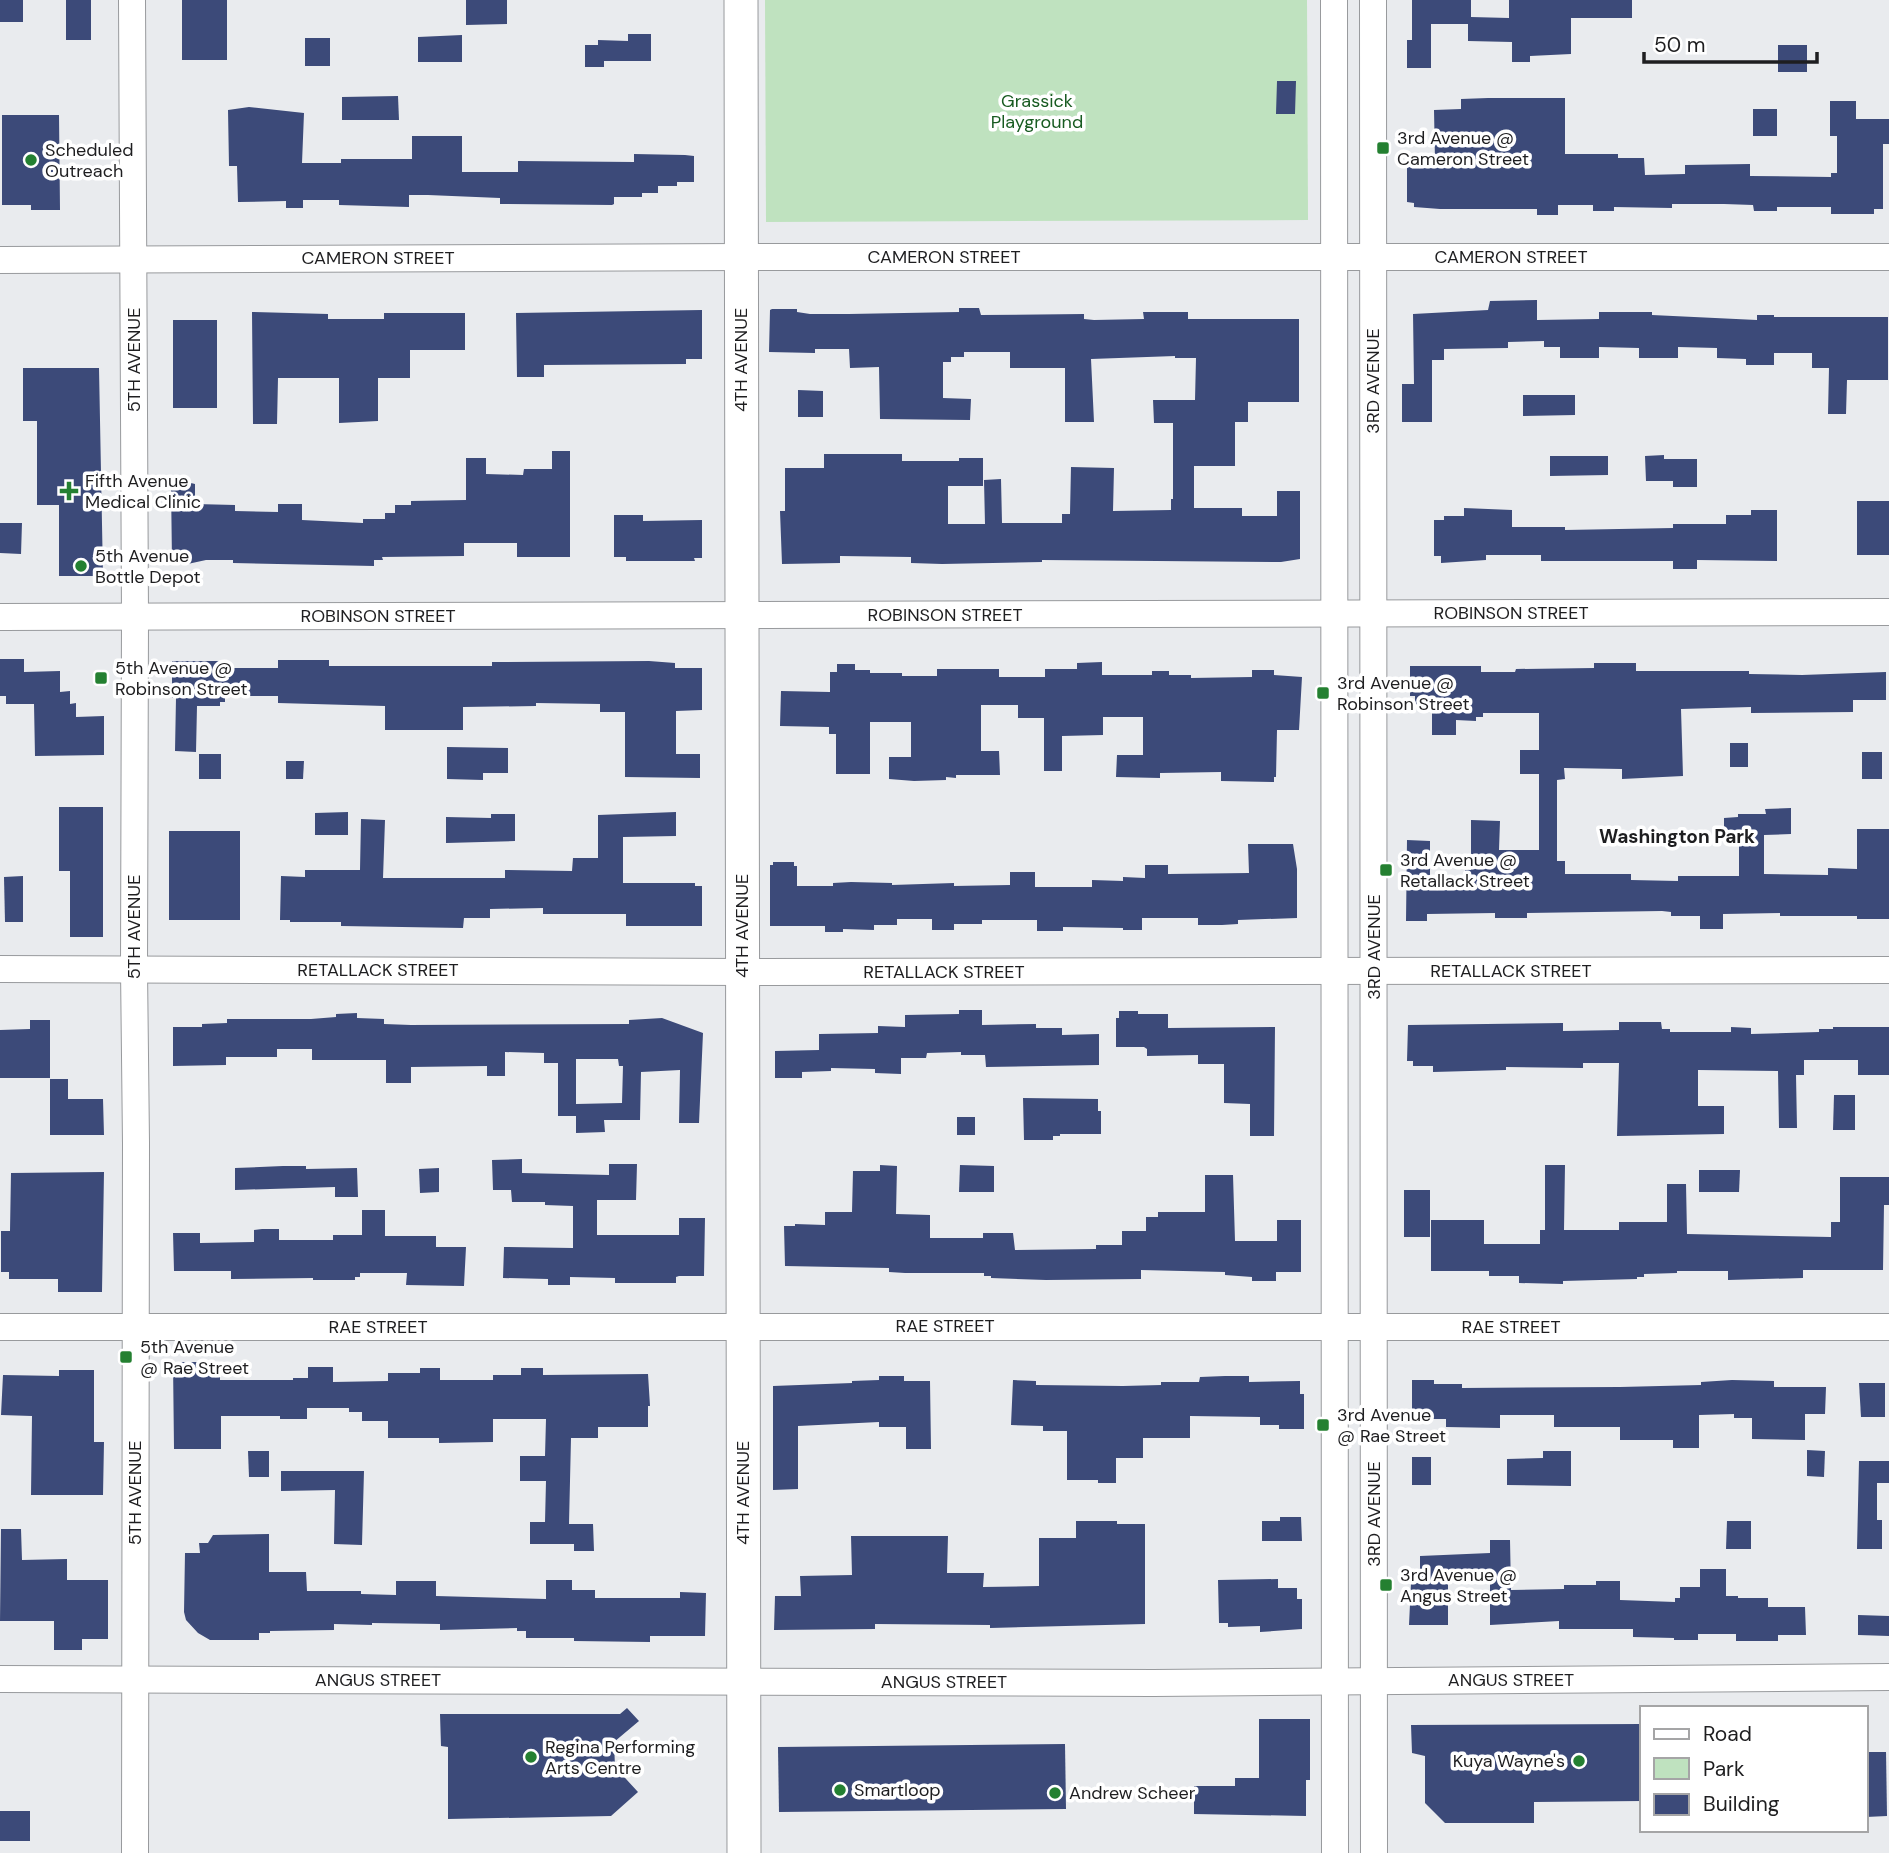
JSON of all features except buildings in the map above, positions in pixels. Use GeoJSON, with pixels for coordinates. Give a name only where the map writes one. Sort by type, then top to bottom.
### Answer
{"type":"FeatureCollection","features":[{"type":"Feature","properties":{"kind":"street","name":"5TH AVENUE"},"geometry":{"type":"LineString","coordinates":[[132,0],[136,1143],[135,1853]]}},
{"type":"Feature","properties":{"kind":"street","name":"4TH AVENUE"},"geometry":{"type":"LineString","coordinates":[[741,0],[744,1853]]}},
{"type":"Feature","properties":{"kind":"street"},"geometry":{"type":"LineString","coordinates":[[1334,0],[1335,1853]]}},
{"type":"Feature","properties":{"kind":"street","name":"3RD AVENUE"},"geometry":{"type":"LineString","coordinates":[[1373,0],[1374,1853]]}},
{"type":"Feature","properties":{"kind":"street","name":"CAMERON STREET"},"geometry":{"type":"LineString","coordinates":[[0,260],[1889,257]]}},
{"type":"Feature","properties":{"kind":"street","name":"ROBINSON STREET"},"geometry":{"type":"LineString","coordinates":[[0,617],[1889,612]]}},
{"type":"Feature","properties":{"kind":"street","name":"RETALLACK STREET"},"geometry":{"type":"LineString","coordinates":[[0,969],[743,972],[1889,970]]}},
{"type":"Feature","properties":{"kind":"street","name":"RAE STREET"},"geometry":{"type":"LineString","coordinates":[[0,1327],[1889,1327]]}},
{"type":"Feature","properties":{"kind":"street","name":"ANGUS STREET"},"geometry":{"type":"LineString","coordinates":[[0,1678],[1335,1682],[1889,1677]]}},
{"type":"Feature","properties":{"kind":"green space","name":"Grassick Playground"},"geometry":{"type":"Polygon","coordinates":[[[765,0],[1307,0],[1308,220],[766,222],[765,0]]]}},
{"type":"Feature","properties":{"kind":"place","name":"3rd Avenue @ Cameron Street"},"geometry":{"type":"Point","coordinates":[1383,148]}},
{"type":"Feature","properties":{"kind":"place","name":"Scheduled Outreach"},"geometry":{"type":"Point","coordinates":[31,160]}},
{"type":"Feature","properties":{"kind":"place","name":"Fifth Avenue Medical Clinic"},"geometry":{"type":"Point","coordinates":[69,491]}},
{"type":"Feature","properties":{"kind":"place","name":"5th Avenue Bottle Depot"},"geometry":{"type":"Point","coordinates":[81,566]}},
{"type":"Feature","properties":{"kind":"place","name":"5th Avenue @ Robinson Street"},"geometry":{"type":"Point","coordinates":[101,678]}},
{"type":"Feature","properties":{"kind":"place","name":"3rd Avenue @ Robinson Street"},"geometry":{"type":"Point","coordinates":[1323,693]}},
{"type":"Feature","properties":{"kind":"place","name":"3rd Avenue @ Retallack Street"},"geometry":{"type":"Point","coordinates":[1386,870]}},
{"type":"Feature","properties":{"kind":"place","name":"5th Avenue @ Rae Street"},"geometry":{"type":"Point","coordinates":[126,1357]}},
{"type":"Feature","properties":{"kind":"place","name":"3rd Avenue @ Rae Street"},"geometry":{"type":"Point","coordinates":[1323,1425]}},
{"type":"Feature","properties":{"kind":"place","name":"3rd Avenue @ Angus Street"},"geometry":{"type":"Point","coordinates":[1386,1585]}},
{"type":"Feature","properties":{"kind":"place","name":"Regina Performing Arts Centre"},"geometry":{"type":"Point","coordinates":[531,1757]}},
{"type":"Feature","properties":{"kind":"place","name":"Kuya Wayne's"},"geometry":{"type":"Point","coordinates":[1579,1761]}},
{"type":"Feature","properties":{"kind":"place","name":"Smartloop"},"geometry":{"type":"Point","coordinates":[840,1790]}},
{"type":"Feature","properties":{"kind":"place","name":"Andrew Scheer"},"geometry":{"type":"Point","coordinates":[1055,1793]}},
{"type":"Feature","properties":{"kind":"district","name":"Washington Park"},"geometry":{"type":"Point","coordinates":[1677,836]}}]}
